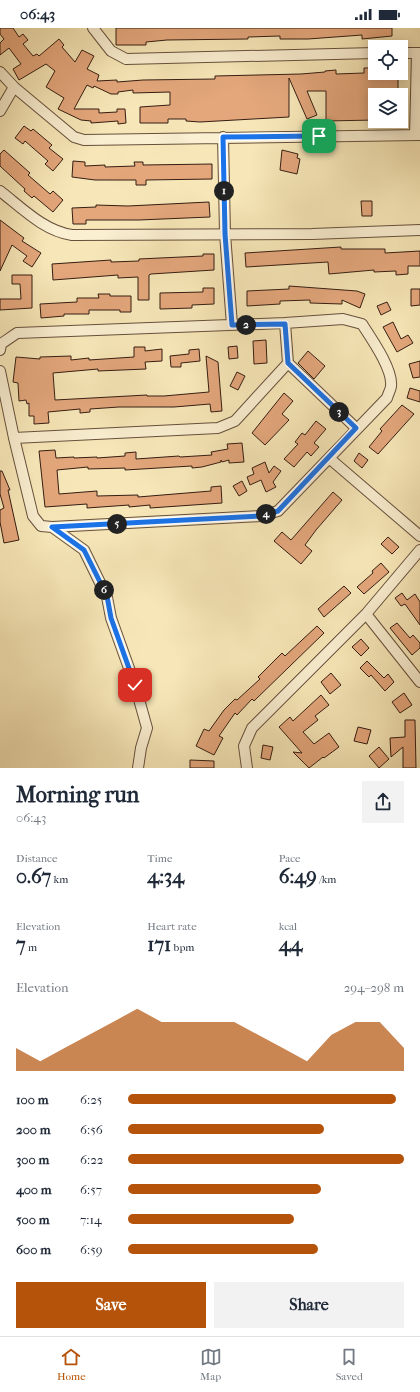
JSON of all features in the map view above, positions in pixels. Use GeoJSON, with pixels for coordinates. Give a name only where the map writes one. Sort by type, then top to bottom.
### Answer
{"type":"FeatureCollection","features":[{"type":"Feature","properties":{"kind":"street"},"geometry":{"type":"LineString","coordinates":[[93,28],[110,50],[126,59],[368,54]]}},
{"type":"Feature","properties":{"kind":"street"},"geometry":{"type":"LineString","coordinates":[[0,72],[14,87],[74,137],[84,140],[417,135],[419,53],[408,53]]}},
{"type":"Feature","properties":{"kind":"street"},"geometry":{"type":"LineString","coordinates":[[0,111],[14,87]]}},
{"type":"Feature","properties":{"kind":"street"},"geometry":{"type":"LineString","coordinates":[[223,137],[225,234],[232,325]]}},
{"type":"Feature","properties":{"kind":"street"},"geometry":{"type":"LineString","coordinates":[[0,191],[49,228],[60,233],[72,235],[420,230]]}},
{"type":"Feature","properties":{"kind":"street"},"geometry":{"type":"LineString","coordinates":[[0,350],[1,344],[18,333],[285,324],[342,319],[362,324],[378,349],[390,375],[391,385],[387,398],[356,428],[278,511],[261,516],[52,527],[41,526],[33,516],[0,372]]}},
{"type":"Feature","properties":{"kind":"street"},"geometry":{"type":"LineString","coordinates":[[285,324],[288,363],[356,428]]}},
{"type":"Feature","properties":{"kind":"street"},"geometry":{"type":"LineString","coordinates":[[14,438],[218,428],[235,421],[288,363]]}},
{"type":"Feature","properties":{"kind":"street"},"geometry":{"type":"LineString","coordinates":[[328,458],[420,536]]}},
{"type":"Feature","properties":{"kind":"street"},"geometry":{"type":"LineString","coordinates":[[52,527],[84,550],[107,596],[111,618],[135,685],[147,728],[141,748],[138,768]]}},
{"type":"Feature","properties":{"kind":"street"},"geometry":{"type":"LineString","coordinates":[[247,768],[244,746],[252,728],[366,614],[420,550]]}},
{"type":"Feature","properties":{"kind":"street"},"geometry":{"type":"LineString","coordinates":[[366,614],[420,682]]}},
{"type":"Feature","properties":{"kind":"building"},"geometry":{"type":"Polygon","coordinates":[[[0,28],[13,28],[19,37],[23,34],[28,40],[23,44],[33,56],[37,54],[39,56],[59,39],[64,45],[62,47],[75,62],[82,50],[94,56],[87,69],[99,75],[97,81],[117,80],[117,82],[143,80],[215,79],[215,76],[301,74],[336,70],[336,74],[364,73],[364,68],[368,68],[368,80],[398,80],[398,88],[368,88],[368,120],[326,121],[326,91],[307,91],[317,115],[307,119],[289,78],[289,117],[200,122],[186,121],[186,119],[168,119],[168,123],[140,123],[140,107],[170,105],[170,92],[133,93],[133,90],[118,92],[118,94],[111,94],[94,86],[93,88],[87,85],[74,109],[99,109],[99,113],[117,112],[117,109],[125,109],[126,123],[118,124],[118,121],[91,123],[91,121],[81,120],[58,109],[64,98],[46,87],[55,71],[46,64],[19,80],[13,69],[21,64],[9,48],[0,55],[0,43],[4,39],[0,34],[0,28]]]}},
{"type":"Feature","properties":{"kind":"building"},"geometry":{"type":"Polygon","coordinates":[[[116,28],[392,28],[392,36],[362,39],[362,35],[308,39],[280,39],[280,36],[248,37],[248,39],[167,40],[146,42],[146,45],[116,45],[116,28]]]}},
{"type":"Feature","properties":{"kind":"building"},"geometry":{"type":"Polygon","coordinates":[[[24,126],[31,131],[33,129],[52,145],[49,148],[63,159],[53,171],[45,164],[48,161],[25,141],[23,144],[15,138],[24,126]]]}},
{"type":"Feature","properties":{"kind":"building"},"geometry":{"type":"Polygon","coordinates":[[[4,150],[30,173],[28,175],[50,194],[53,191],[63,200],[53,212],[34,196],[32,198],[24,191],[25,189],[0,166],[0,154],[4,150]]]}},
{"type":"Feature","properties":{"kind":"building"},"geometry":{"type":"Polygon","coordinates":[[[282,150],[298,154],[297,158],[300,159],[297,174],[280,170],[282,150]]]}},
{"type":"Feature","properties":{"kind":"building"},"geometry":{"type":"Polygon","coordinates":[[[73,161],[85,162],[85,166],[105,165],[105,167],[135,166],[134,162],[143,162],[143,165],[212,164],[212,179],[146,180],[146,185],[136,185],[136,180],[95,180],[72,177],[73,161]]]}},
{"type":"Feature","properties":{"kind":"building"},"geometry":{"type":"Polygon","coordinates":[[[361,201],[372,201],[372,216],[362,216],[361,201]]]}},
{"type":"Feature","properties":{"kind":"building"},"geometry":{"type":"Polygon","coordinates":[[[209,202],[210,217],[139,220],[86,220],[86,224],[73,224],[72,208],[96,207],[96,205],[128,206],[209,202]]]}},
{"type":"Feature","properties":{"kind":"building"},"geometry":{"type":"Polygon","coordinates":[[[0,220],[24,238],[22,241],[41,253],[32,267],[23,261],[27,256],[12,245],[0,271],[0,220]]]}},
{"type":"Feature","properties":{"kind":"building"},"geometry":{"type":"Polygon","coordinates":[[[341,247],[341,249],[385,249],[385,253],[420,251],[420,266],[408,266],[408,274],[396,275],[396,271],[374,272],[374,270],[329,274],[328,262],[246,267],[245,253],[341,247]]]}},
{"type":"Feature","properties":{"kind":"building"},"geometry":{"type":"Polygon","coordinates":[[[203,254],[214,254],[214,270],[151,274],[149,275],[149,300],[138,300],[138,277],[118,278],[118,275],[53,280],[52,264],[111,260],[111,262],[139,261],[139,259],[203,256],[203,254]]]}},
{"type":"Feature","properties":{"kind":"building"},"geometry":{"type":"Polygon","coordinates":[[[12,275],[32,275],[32,308],[0,310],[0,299],[21,299],[20,284],[12,284],[12,275]]]}},
{"type":"Feature","properties":{"kind":"building"},"geometry":{"type":"Polygon","coordinates":[[[289,286],[357,291],[365,294],[360,308],[342,300],[342,304],[310,303],[310,300],[280,301],[280,304],[247,306],[247,291],[289,289],[289,286]]]}},
{"type":"Feature","properties":{"kind":"building"},"geometry":{"type":"Polygon","coordinates":[[[203,288],[214,288],[214,304],[192,305],[192,308],[160,309],[160,293],[203,292],[203,288]]]}},
{"type":"Feature","properties":{"kind":"building"},"geometry":{"type":"Polygon","coordinates":[[[411,289],[420,289],[420,305],[411,306],[411,289]]]}},
{"type":"Feature","properties":{"kind":"building"},"geometry":{"type":"Polygon","coordinates":[[[98,294],[110,294],[110,296],[131,296],[131,312],[120,312],[120,310],[89,310],[89,314],[64,314],[64,316],[41,318],[40,304],[77,302],[77,298],[99,298],[98,294]]]}},
{"type":"Feature","properties":{"kind":"building"},"geometry":{"type":"Polygon","coordinates":[[[387,302],[391,310],[381,315],[377,306],[387,302]]]}},
{"type":"Feature","properties":{"kind":"building"},"geometry":{"type":"Polygon","coordinates":[[[393,322],[401,339],[408,335],[413,343],[397,352],[383,327],[393,322]]]}},
{"type":"Feature","properties":{"kind":"building"},"geometry":{"type":"Polygon","coordinates":[[[266,340],[267,363],[254,364],[253,341],[266,340]]]}},
{"type":"Feature","properties":{"kind":"building"},"geometry":{"type":"Polygon","coordinates":[[[237,346],[238,358],[229,359],[228,347],[237,346]]]}},
{"type":"Feature","properties":{"kind":"building"},"geometry":{"type":"Polygon","coordinates":[[[134,347],[145,347],[145,351],[162,349],[162,361],[145,362],[146,369],[98,371],[98,369],[53,373],[55,400],[147,395],[164,396],[209,392],[206,356],[218,362],[222,411],[211,412],[210,404],[174,407],[119,407],[90,409],[90,412],[80,413],[80,409],[48,412],[49,423],[34,424],[34,416],[29,416],[29,403],[27,404],[26,400],[19,401],[18,383],[13,382],[16,357],[40,359],[40,357],[71,356],[71,360],[89,358],[89,360],[134,357],[134,347]]]}},
{"type":"Feature","properties":{"kind":"building"},"geometry":{"type":"Polygon","coordinates":[[[199,349],[200,361],[181,363],[181,367],[171,367],[170,356],[189,354],[189,350],[199,349]]]}},
{"type":"Feature","properties":{"kind":"building"},"geometry":{"type":"Polygon","coordinates":[[[308,351],[325,366],[314,379],[298,363],[308,351]]]}},
{"type":"Feature","properties":{"kind":"building"},"geometry":{"type":"Polygon","coordinates":[[[420,361],[420,377],[413,378],[409,364],[420,361]]]}},
{"type":"Feature","properties":{"kind":"building"},"geometry":{"type":"Polygon","coordinates":[[[237,372],[245,376],[238,390],[230,386],[237,372]]]}},
{"type":"Feature","properties":{"kind":"building"},"geometry":{"type":"Polygon","coordinates":[[[410,388],[420,391],[420,402],[407,398],[410,388]]]}},
{"type":"Feature","properties":{"kind":"building"},"geometry":{"type":"Polygon","coordinates":[[[284,393],[293,401],[282,414],[289,420],[265,445],[252,433],[284,393]]]}},
{"type":"Feature","properties":{"kind":"building"},"geometry":{"type":"Polygon","coordinates":[[[402,405],[414,414],[378,454],[369,447],[382,431],[380,429],[402,405]]]}},
{"type":"Feature","properties":{"kind":"building"},"geometry":{"type":"Polygon","coordinates":[[[316,421],[326,429],[314,443],[319,447],[311,456],[307,452],[294,467],[284,459],[298,444],[295,442],[302,433],[305,435],[316,421]]]}},
{"type":"Feature","properties":{"kind":"building"},"geometry":{"type":"Polygon","coordinates":[[[242,443],[244,462],[229,463],[229,460],[222,462],[221,460],[221,462],[192,468],[192,466],[125,470],[125,468],[88,469],[88,467],[57,470],[59,494],[97,491],[97,496],[138,495],[138,497],[211,491],[211,487],[221,486],[222,503],[150,508],[150,505],[129,507],[129,505],[87,508],[87,504],[45,507],[39,451],[55,450],[56,458],[125,456],[125,453],[136,452],[136,459],[212,455],[211,452],[228,449],[227,444],[242,443]]]}},
{"type":"Feature","properties":{"kind":"building"},"geometry":{"type":"Polygon","coordinates":[[[359,453],[368,460],[362,468],[354,461],[359,453]]]}},
{"type":"Feature","properties":{"kind":"building"},"geometry":{"type":"Polygon","coordinates":[[[265,462],[269,473],[274,466],[281,471],[273,482],[276,487],[266,492],[261,480],[250,485],[247,477],[254,474],[252,468],[265,462]]]}},
{"type":"Feature","properties":{"kind":"building"},"geometry":{"type":"Polygon","coordinates":[[[0,471],[2,471],[10,490],[8,490],[19,540],[4,543],[0,522],[0,510],[4,508],[0,494],[0,471]]]}},
{"type":"Feature","properties":{"kind":"building"},"geometry":{"type":"Polygon","coordinates":[[[242,481],[247,491],[239,496],[233,486],[242,481]]]}},
{"type":"Feature","properties":{"kind":"building"},"geometry":{"type":"Polygon","coordinates":[[[333,492],[342,500],[305,545],[312,551],[301,564],[274,541],[282,532],[291,540],[333,492]]]}},
{"type":"Feature","properties":{"kind":"building"},"geometry":{"type":"Polygon","coordinates":[[[388,537],[399,547],[392,554],[381,544],[388,537]]]}},
{"type":"Feature","properties":{"kind":"building"},"geometry":{"type":"Polygon","coordinates":[[[381,563],[389,572],[364,594],[357,587],[373,573],[372,571],[381,563]]]}},
{"type":"Feature","properties":{"kind":"building"},"geometry":{"type":"Polygon","coordinates":[[[344,586],[351,593],[324,617],[318,609],[344,586]]]}},
{"type":"Feature","properties":{"kind":"building"},"geometry":{"type":"Polygon","coordinates":[[[402,593],[407,600],[415,594],[420,602],[420,625],[405,604],[401,606],[395,598],[402,593]]]}},
{"type":"Feature","properties":{"kind":"building"},"geometry":{"type":"Polygon","coordinates":[[[397,623],[410,638],[413,635],[420,643],[420,648],[412,655],[390,628],[397,623]]]}},
{"type":"Feature","properties":{"kind":"building"},"geometry":{"type":"Polygon","coordinates":[[[317,626],[324,633],[254,701],[252,699],[237,715],[235,713],[219,736],[223,738],[214,755],[196,746],[204,729],[209,731],[224,710],[260,679],[258,677],[282,653],[285,656],[317,626]]]}},
{"type":"Feature","properties":{"kind":"building"},"geometry":{"type":"Polygon","coordinates":[[[361,639],[369,648],[361,656],[352,647],[361,639]]]}},
{"type":"Feature","properties":{"kind":"building"},"geometry":{"type":"Polygon","coordinates":[[[367,661],[384,678],[388,674],[394,682],[385,691],[371,675],[369,677],[360,668],[367,661]]]}},
{"type":"Feature","properties":{"kind":"building"},"geometry":{"type":"Polygon","coordinates":[[[331,673],[341,685],[330,694],[321,682],[331,673]]]}},
{"type":"Feature","properties":{"kind":"building"},"geometry":{"type":"Polygon","coordinates":[[[404,693],[412,705],[400,713],[392,702],[404,693]]]}},
{"type":"Feature","properties":{"kind":"building"},"geometry":{"type":"Polygon","coordinates":[[[321,695],[329,705],[315,716],[318,720],[303,732],[314,744],[329,733],[339,747],[309,768],[293,752],[302,753],[279,727],[290,717],[293,721],[321,695]]]}},
{"type":"Feature","properties":{"kind":"building"},"geometry":{"type":"Polygon","coordinates":[[[405,720],[415,720],[416,768],[403,768],[403,747],[391,757],[390,738],[405,737],[405,720]]]}},
{"type":"Feature","properties":{"kind":"building"},"geometry":{"type":"Polygon","coordinates":[[[358,727],[371,730],[367,744],[354,741],[358,727]]]}},
{"type":"Feature","properties":{"kind":"building"},"geometry":{"type":"Polygon","coordinates":[[[263,745],[273,747],[270,760],[261,758],[263,745]]]}},
{"type":"Feature","properties":{"kind":"building"},"geometry":{"type":"Polygon","coordinates":[[[379,747],[389,759],[379,768],[369,756],[379,747]]]}},
{"type":"Feature","properties":{"kind":"building"},"geometry":{"type":"Polygon","coordinates":[[[190,760],[214,761],[214,768],[190,768],[190,760]]]}},
{"type":"Feature","properties":{"kind":"route"},"geometry":{"type":"LineString","coordinates":[[135,685],[111,618],[107,596],[84,550],[52,527],[261,516],[278,511],[356,428],[288,363],[285,324],[232,325],[225,234],[223,137],[319,136]]}}]}
